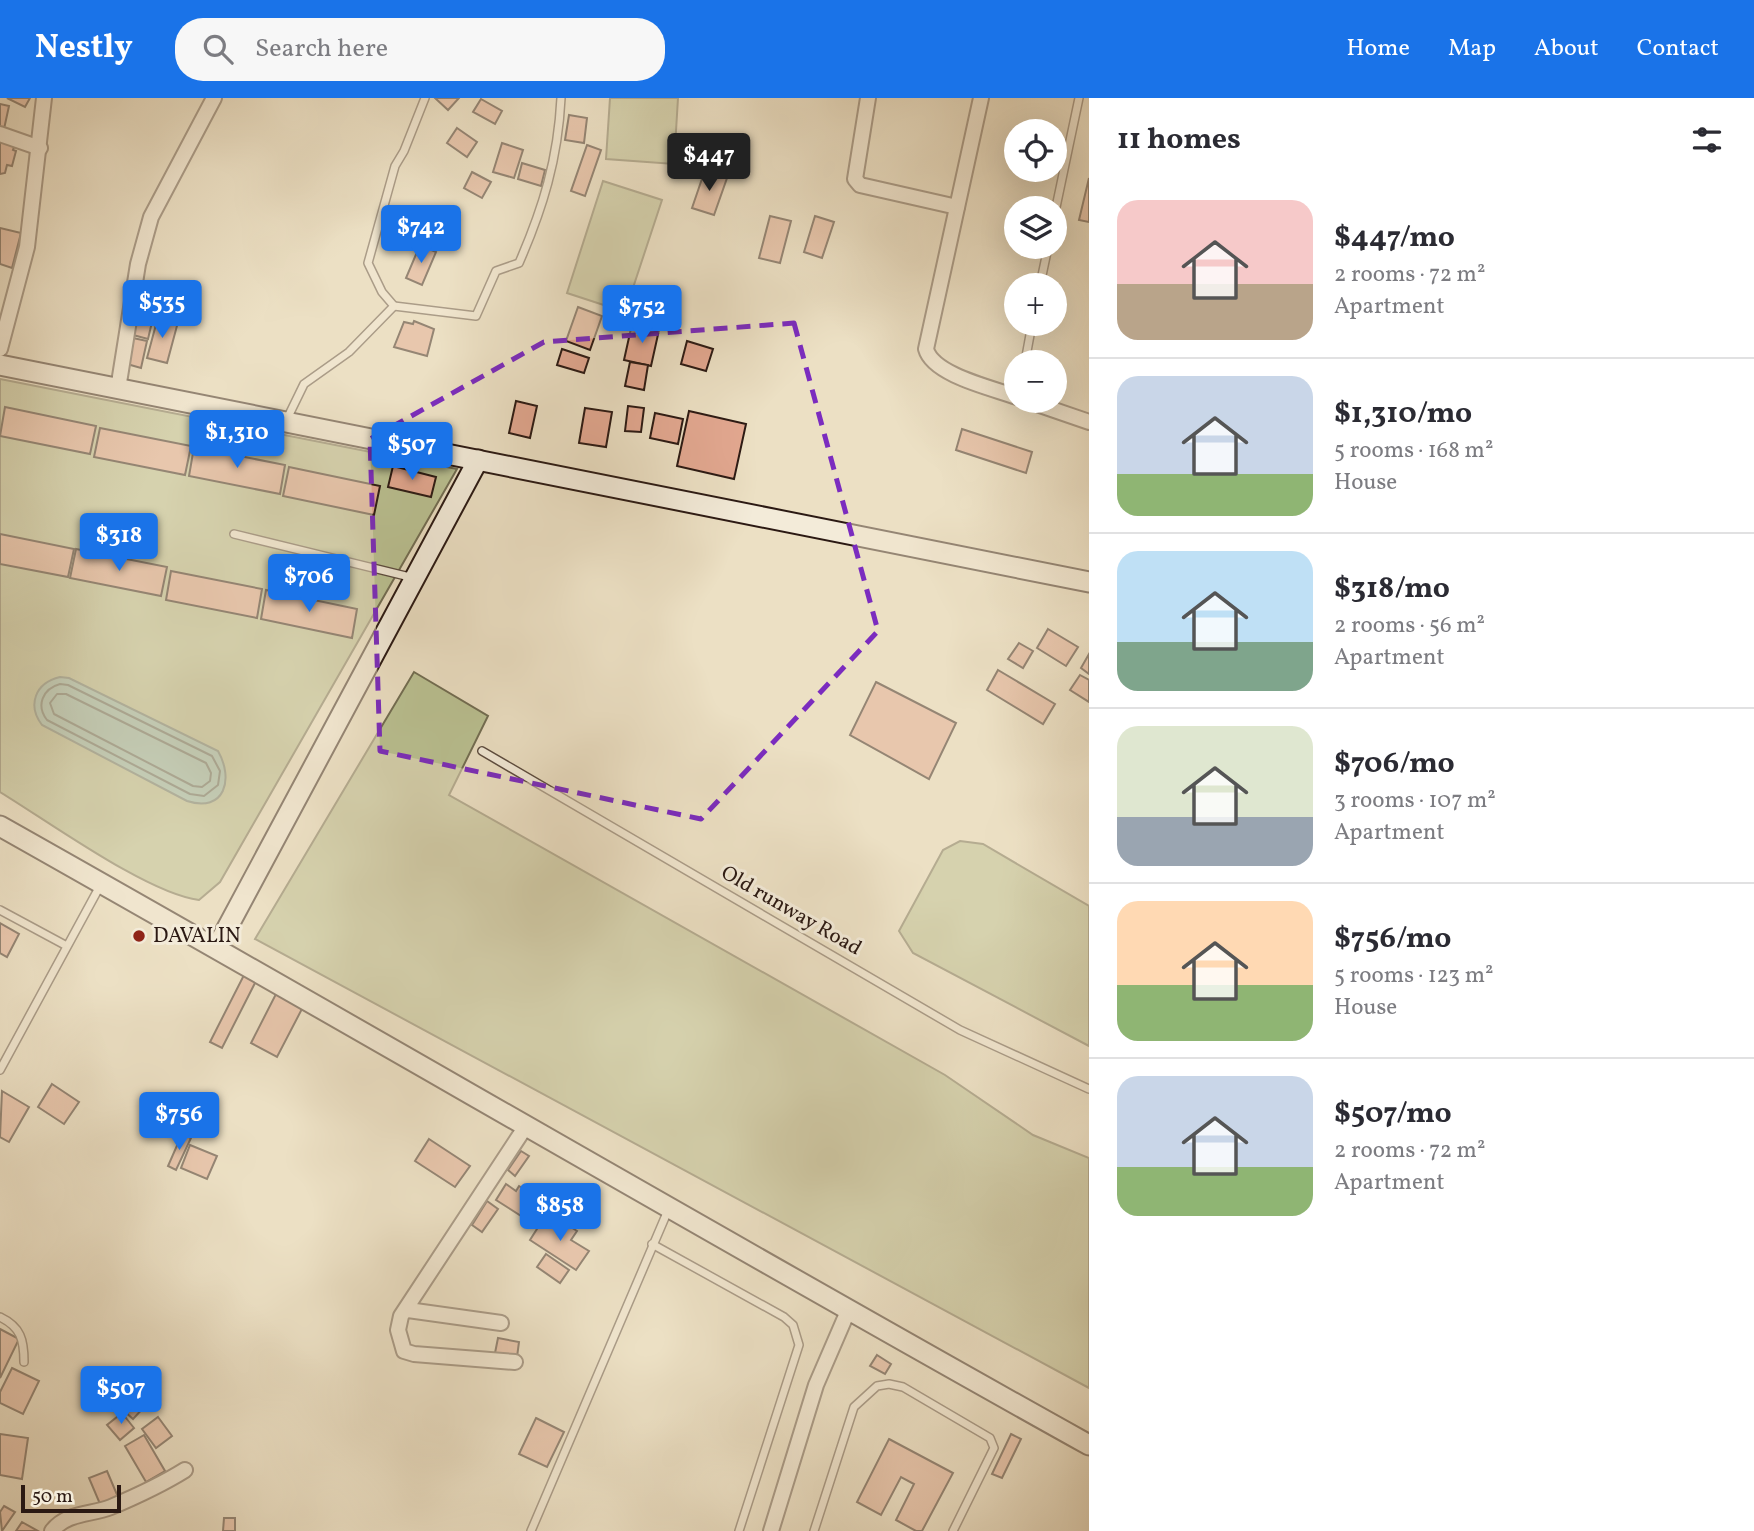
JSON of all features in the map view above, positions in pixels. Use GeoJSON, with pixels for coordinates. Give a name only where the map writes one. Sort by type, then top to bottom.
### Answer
{"type":"FeatureCollection","features":[{"type":"Feature","properties":{"kind":"street"},"geometry":{"type":"LineString","coordinates":[[0,349],[27,247],[44,98]]}},
{"type":"Feature","properties":{"kind":"street"},"geometry":{"type":"LineString","coordinates":[[118,389],[138,264],[151,217],[214,98]]}},
{"type":"Feature","properties":{"kind":"street"},"geometry":{"type":"LineString","coordinates":[[868,98],[855,180],[860,185],[957,207]]}},
{"type":"Feature","properties":{"kind":"street"},"geometry":{"type":"LineString","coordinates":[[981,98],[928,332],[928,358],[940,368],[1004,392]]}},
{"type":"Feature","properties":{"kind":"street"},"geometry":{"type":"LineString","coordinates":[[0,134],[40,148]]}},
{"type":"Feature","properties":{"kind":"street"},"geometry":{"type":"LineString","coordinates":[[0,365],[1089,582]]}},
{"type":"Feature","properties":{"kind":"street"},"geometry":{"type":"LineString","coordinates":[[1063,413],[1089,422]]}},
{"type":"Feature","properties":{"kind":"street"},"geometry":{"type":"LineString","coordinates":[[217,947],[478,460]]}},
{"type":"Feature","properties":{"kind":"street"},"geometry":{"type":"LineString","coordinates":[[0,826],[217,947],[848,1311],[1089,1445]]}},
{"type":"Feature","properties":{"kind":"street"},"geometry":{"type":"LineString","coordinates":[[515,1362],[414,1354],[404,1350],[400,1341],[399,1321],[526,1126]]}},
{"type":"Feature","properties":{"kind":"street"},"geometry":{"type":"LineString","coordinates":[[408,1310],[501,1323]]}},
{"type":"Feature","properties":{"kind":"street"},"geometry":{"type":"LineString","coordinates":[[771,1531],[817,1385],[848,1311]]}},
{"type":"Feature","properties":{"kind":"street"},"geometry":{"type":"LineString","coordinates":[[52,1531],[57,1524],[75,1515],[107,1509],[158,1487],[185,1470]]}},
{"type":"Feature","properties":{"kind":"lane"},"geometry":{"type":"LineString","coordinates":[[425,98],[404,151],[395,166],[368,263],[382,292],[394,306],[476,316],[496,271],[519,263],[543,204],[559,144],[561,98]]}},
{"type":"Feature","properties":{"kind":"lane"},"geometry":{"type":"LineString","coordinates":[[1058,196],[1079,98]]}},
{"type":"Feature","properties":{"kind":"lane"},"geometry":{"type":"LineString","coordinates":[[285,423],[304,384],[349,352],[394,306]]}},
{"type":"Feature","properties":{"kind":"lane"},"geometry":{"type":"LineString","coordinates":[[234,534],[414,578]]}},
{"type":"Feature","properties":{"kind":"lane","name":"Old runway Road"},"geometry":{"type":"LineString","coordinates":[[482,751],[960,1030],[1089,1089]]}},
{"type":"Feature","properties":{"kind":"lane"},"geometry":{"type":"LineString","coordinates":[[0,1069],[3,1055],[102,883]]}},
{"type":"Feature","properties":{"kind":"lane"},"geometry":{"type":"LineString","coordinates":[[0,910],[65,945]]}},
{"type":"Feature","properties":{"kind":"lane"},"geometry":{"type":"LineString","coordinates":[[531,1531],[669,1207]]}},
{"type":"Feature","properties":{"kind":"lane"},"geometry":{"type":"LineString","coordinates":[[652,1244],[784,1317],[798,1336],[799,1345],[739,1531]]}},
{"type":"Feature","properties":{"kind":"lane"},"geometry":{"type":"LineString","coordinates":[[0,1317],[12,1323],[24,1340],[24,1362]]}},
{"type":"Feature","properties":{"kind":"lane"},"geometry":{"type":"LineString","coordinates":[[814,1531],[854,1407],[877,1386],[889,1384],[903,1387],[990,1438],[994,1448],[953,1531]]}},
{"type":"Feature","properties":{"kind":"highlighted area"},"geometry":{"type":"Polygon","coordinates":[[[794,323],[878,631],[701,819],[380,751],[370,439],[544,342],[794,323]]]}},
{"type":"Feature","properties":{"kind":"shaded area"},"geometry":{"type":"Polygon","coordinates":[[[610,98],[678,98],[674,164],[606,159],[610,98]]]}},
{"type":"Feature","properties":{"kind":"shaded area"},"geometry":{"type":"Polygon","coordinates":[[[603,181],[662,200],[625,312],[567,293],[603,181]]]}},
{"type":"Feature","properties":{"kind":"shaded area"},"geometry":{"type":"Polygon","coordinates":[[[0,379],[457,469],[220,882],[199,900],[178,895],[126,871],[0,792],[0,379]]]}},
{"type":"Feature","properties":{"kind":"shaded area"},"geometry":{"type":"Polygon","coordinates":[[[414,672],[488,716],[449,795],[945,1075],[1033,1135],[1089,1158],[1089,1388],[255,939],[414,672]]]}},
{"type":"Feature","properties":{"kind":"shaded area"},"geometry":{"type":"Polygon","coordinates":[[[960,841],[983,844],[1089,906],[1089,1046],[913,953],[899,931],[943,850],[960,841]]]}},
{"type":"Feature","properties":{"kind":"water"},"geometry":{"type":"Polygon","coordinates":[[[60,677],[69,678],[218,751],[223,762],[225,782],[218,798],[200,803],[187,801],[42,725],[35,710],[36,696],[45,684],[60,677]]]}},
{"type":"Feature","properties":{"kind":"building"},"geometry":{"type":"Polygon","coordinates":[[[7,98],[30,98],[25,107],[7,98]]]}},
{"type":"Feature","properties":{"kind":"building"},"geometry":{"type":"Polygon","coordinates":[[[435,98],[459,98],[448,110],[435,98]]]}},
{"type":"Feature","properties":{"kind":"building"},"geometry":{"type":"Polygon","coordinates":[[[481,99],[502,111],[495,124],[473,112],[481,99]]]}},
{"type":"Feature","properties":{"kind":"building"},"geometry":{"type":"Polygon","coordinates":[[[0,104],[9,106],[4,129],[0,128],[0,104]]]}},
{"type":"Feature","properties":{"kind":"building"},"geometry":{"type":"Polygon","coordinates":[[[569,115],[587,118],[584,143],[565,140],[569,115]]]}},
{"type":"Feature","properties":{"kind":"building"},"geometry":{"type":"Polygon","coordinates":[[[457,128],[477,142],[467,157],[447,143],[457,128]]]}},
{"type":"Feature","properties":{"kind":"building"},"geometry":{"type":"Polygon","coordinates":[[[0,137],[16,142],[13,150],[16,151],[12,166],[7,165],[5,173],[0,174],[0,137]]]}},
{"type":"Feature","properties":{"kind":"building"},"geometry":{"type":"Polygon","coordinates":[[[698,138],[725,163],[716,172],[689,147],[698,138]]]}},
{"type":"Feature","properties":{"kind":"building"},"geometry":{"type":"Polygon","coordinates":[[[502,143],[523,150],[514,178],[493,172],[502,143]]]}},
{"type":"Feature","properties":{"kind":"building"},"geometry":{"type":"Polygon","coordinates":[[[587,145],[601,150],[585,196],[571,191],[587,145]]]}},
{"type":"Feature","properties":{"kind":"building"},"geometry":{"type":"Polygon","coordinates":[[[522,163],[545,170],[541,186],[518,179],[522,163]]]}},
{"type":"Feature","properties":{"kind":"building"},"geometry":{"type":"Polygon","coordinates":[[[705,170],[727,178],[714,215],[692,208],[705,170]]]}},
{"type":"Feature","properties":{"kind":"building"},"geometry":{"type":"Polygon","coordinates":[[[472,172],[491,182],[482,198],[464,188],[472,172]]]}},
{"type":"Feature","properties":{"kind":"building"},"geometry":{"type":"Polygon","coordinates":[[[1089,178],[1089,222],[1079,220],[1089,178]]]}},
{"type":"Feature","properties":{"kind":"building"},"geometry":{"type":"Polygon","coordinates":[[[770,216],[791,221],[780,263],[759,258],[770,216]]]}},
{"type":"Feature","properties":{"kind":"building"},"geometry":{"type":"Polygon","coordinates":[[[815,216],[834,222],[822,258],[804,252],[815,216]]]}},
{"type":"Feature","properties":{"kind":"building"},"geometry":{"type":"Polygon","coordinates":[[[0,228],[21,233],[12,268],[0,264],[0,228]]]}},
{"type":"Feature","properties":{"kind":"building"},"geometry":{"type":"Polygon","coordinates":[[[420,245],[436,252],[422,285],[406,278],[420,245]]]}},
{"type":"Feature","properties":{"kind":"building"},"geometry":{"type":"Polygon","coordinates":[[[145,284],[160,288],[148,339],[133,335],[145,284]]]}},
{"type":"Feature","properties":{"kind":"building"},"geometry":{"type":"Polygon","coordinates":[[[578,307],[602,316],[590,350],[566,341],[578,307]]]}},
{"type":"Feature","properties":{"kind":"building"},"geometry":{"type":"Polygon","coordinates":[[[158,317],[178,322],[167,363],[147,358],[158,317]]]}},
{"type":"Feature","properties":{"kind":"building"},"geometry":{"type":"Polygon","coordinates":[[[414,321],[434,329],[427,356],[394,347],[404,322],[413,324],[414,321]]]}},
{"type":"Feature","properties":{"kind":"building"},"geometry":{"type":"Polygon","coordinates":[[[632,324],[659,330],[651,366],[624,360],[632,324]]]}},
{"type":"Feature","properties":{"kind":"building"},"geometry":{"type":"Polygon","coordinates":[[[133,338],[147,341],[141,368],[127,364],[133,338]]]}},
{"type":"Feature","properties":{"kind":"building"},"geometry":{"type":"Polygon","coordinates":[[[687,341],[713,349],[706,371],[681,364],[687,341]]]}},
{"type":"Feature","properties":{"kind":"building"},"geometry":{"type":"Polygon","coordinates":[[[562,349],[589,358],[584,373],[557,365],[562,349]]]}},
{"type":"Feature","properties":{"kind":"building"},"geometry":{"type":"Polygon","coordinates":[[[630,362],[648,365],[644,390],[625,386],[630,362]]]}},
{"type":"Feature","properties":{"kind":"building"},"geometry":{"type":"Polygon","coordinates":[[[516,401],[537,406],[530,438],[509,433],[516,401]]]}},
{"type":"Feature","properties":{"kind":"building"},"geometry":{"type":"Polygon","coordinates":[[[628,406],[644,408],[641,432],[625,431],[628,406]]]}},
{"type":"Feature","properties":{"kind":"building"},"geometry":{"type":"Polygon","coordinates":[[[5,407],[96,426],[90,454],[0,436],[5,407]]]}},
{"type":"Feature","properties":{"kind":"building"},"geometry":{"type":"Polygon","coordinates":[[[585,408],[612,412],[606,447],[579,443],[585,408]]]}},
{"type":"Feature","properties":{"kind":"building"},"geometry":{"type":"Polygon","coordinates":[[[689,411],[746,424],[734,479],[677,466],[689,411]]]}},
{"type":"Feature","properties":{"kind":"building"},"geometry":{"type":"Polygon","coordinates":[[[655,413],[683,419],[678,444],[650,438],[655,413]]]}},
{"type":"Feature","properties":{"kind":"building"},"geometry":{"type":"Polygon","coordinates":[[[100,428],[191,446],[185,475],[94,457],[100,428]]]}},
{"type":"Feature","properties":{"kind":"building"},"geometry":{"type":"Polygon","coordinates":[[[962,429],[1032,452],[1026,473],[956,450],[962,429]]]}},
{"type":"Feature","properties":{"kind":"building"},"geometry":{"type":"Polygon","coordinates":[[[194,447],[285,465],[280,494],[189,476],[194,447]]]}},
{"type":"Feature","properties":{"kind":"building"},"geometry":{"type":"Polygon","coordinates":[[[393,466],[436,477],[431,497],[388,487],[393,466]]]}},
{"type":"Feature","properties":{"kind":"building"},"geometry":{"type":"Polygon","coordinates":[[[289,467],[380,486],[374,515],[283,496],[289,467]]]}},
{"type":"Feature","properties":{"kind":"building"},"geometry":{"type":"Polygon","coordinates":[[[0,534],[74,549],[68,577],[0,564],[0,534]]]}},
{"type":"Feature","properties":{"kind":"building"},"geometry":{"type":"Polygon","coordinates":[[[76,549],[167,567],[161,596],[70,578],[76,549]]]}},
{"type":"Feature","properties":{"kind":"building"},"geometry":{"type":"Polygon","coordinates":[[[171,571],[262,589],[257,618],[166,600],[171,571]]]}},
{"type":"Feature","properties":{"kind":"building"},"geometry":{"type":"Polygon","coordinates":[[[266,590],[357,609],[352,638],[261,619],[266,590]]]}},
{"type":"Feature","properties":{"kind":"building"},"geometry":{"type":"Polygon","coordinates":[[[1048,629],[1078,647],[1066,666],[1037,648],[1048,629]]]}},
{"type":"Feature","properties":{"kind":"building"},"geometry":{"type":"Polygon","coordinates":[[[1019,643],[1033,651],[1023,668],[1008,659],[1019,643]]]}},
{"type":"Feature","properties":{"kind":"building"},"geometry":{"type":"Polygon","coordinates":[[[1089,654],[1089,674],[1081,668],[1089,654]]]}},
{"type":"Feature","properties":{"kind":"building"},"geometry":{"type":"Polygon","coordinates":[[[998,670],[1055,704],[1043,724],[987,690],[998,670]]]}},
{"type":"Feature","properties":{"kind":"building"},"geometry":{"type":"Polygon","coordinates":[[[1080,675],[1089,680],[1089,702],[1070,690],[1080,675]]]}},
{"type":"Feature","properties":{"kind":"building"},"geometry":{"type":"Polygon","coordinates":[[[876,682],[956,723],[929,779],[850,735],[876,682]]]}},
{"type":"Feature","properties":{"kind":"building"},"geometry":{"type":"Polygon","coordinates":[[[0,923],[19,934],[7,957],[0,953],[0,923]]]}},
{"type":"Feature","properties":{"kind":"building"},"geometry":{"type":"Polygon","coordinates":[[[244,975],[256,981],[222,1048],[210,1042],[244,975]]]}},
{"type":"Feature","properties":{"kind":"building"},"geometry":{"type":"Polygon","coordinates":[[[277,992],[304,1005],[277,1057],[251,1043],[277,992]]]}},
{"type":"Feature","properties":{"kind":"building"},"geometry":{"type":"Polygon","coordinates":[[[52,1084],[79,1102],[64,1124],[38,1107],[52,1084]]]}},
{"type":"Feature","properties":{"kind":"building"},"geometry":{"type":"Polygon","coordinates":[[[2,1091],[29,1107],[9,1142],[0,1137],[2,1091]]]}},
{"type":"Feature","properties":{"kind":"building"},"geometry":{"type":"Polygon","coordinates":[[[182,1134],[191,1138],[176,1170],[168,1166],[182,1134]]]}},
{"type":"Feature","properties":{"kind":"building"},"geometry":{"type":"Polygon","coordinates":[[[429,1139],[470,1166],[455,1187],[415,1161],[429,1139]]]}},
{"type":"Feature","properties":{"kind":"building"},"geometry":{"type":"Polygon","coordinates":[[[190,1145],[217,1156],[207,1179],[181,1168],[190,1145]]]}},
{"type":"Feature","properties":{"kind":"building"},"geometry":{"type":"Polygon","coordinates":[[[521,1151],[529,1156],[515,1176],[508,1170],[521,1151]]]}},
{"type":"Feature","properties":{"kind":"building"},"geometry":{"type":"Polygon","coordinates":[[[506,1184],[516,1191],[519,1186],[529,1192],[526,1196],[539,1204],[529,1221],[496,1200],[506,1184]]]}},
{"type":"Feature","properties":{"kind":"building"},"geometry":{"type":"Polygon","coordinates":[[[487,1201],[498,1209],[482,1232],[472,1225],[487,1201]]]}},
{"type":"Feature","properties":{"kind":"building"},"geometry":{"type":"Polygon","coordinates":[[[544,1218],[562,1230],[566,1224],[577,1231],[571,1240],[589,1251],[576,1270],[530,1240],[544,1218]]]}},
{"type":"Feature","properties":{"kind":"building"},"geometry":{"type":"Polygon","coordinates":[[[546,1254],[569,1270],[560,1283],[537,1267],[546,1254]]]}},
{"type":"Feature","properties":{"kind":"building"},"geometry":{"type":"Polygon","coordinates":[[[0,1329],[19,1339],[0,1378],[0,1329]]]}},
{"type":"Feature","properties":{"kind":"building"},"geometry":{"type":"Polygon","coordinates":[[[498,1338],[519,1342],[517,1357],[495,1353],[498,1338]]]}},
{"type":"Feature","properties":{"kind":"building"},"geometry":{"type":"Polygon","coordinates":[[[877,1355],[891,1364],[885,1374],[870,1366],[877,1355]]]}},
{"type":"Feature","properties":{"kind":"building"},"geometry":{"type":"Polygon","coordinates":[[[12,1368],[39,1381],[23,1414],[0,1403],[0,1392],[12,1368]]]}},
{"type":"Feature","properties":{"kind":"building"},"geometry":{"type":"Polygon","coordinates":[[[124,1387],[145,1406],[133,1419],[112,1400],[124,1387]]]}},
{"type":"Feature","properties":{"kind":"building"},"geometry":{"type":"Polygon","coordinates":[[[122,1413],[134,1428],[120,1440],[107,1425],[122,1413]]]}},
{"type":"Feature","properties":{"kind":"building"},"geometry":{"type":"Polygon","coordinates":[[[158,1417],[172,1436],[156,1448],[142,1429],[158,1417]]]}},
{"type":"Feature","properties":{"kind":"building"},"geometry":{"type":"Polygon","coordinates":[[[536,1418],[564,1432],[547,1467],[519,1454],[536,1418]]]}},
{"type":"Feature","properties":{"kind":"building"},"geometry":{"type":"Polygon","coordinates":[[[0,1434],[28,1438],[22,1479],[0,1475],[0,1434]]]}},
{"type":"Feature","properties":{"kind":"building"},"geometry":{"type":"Polygon","coordinates":[[[1011,1434],[1021,1439],[1002,1478],[992,1474],[1011,1434]]]}},
{"type":"Feature","properties":{"kind":"building"},"geometry":{"type":"Polygon","coordinates":[[[144,1435],[165,1471],[146,1482],[125,1446],[144,1435]]]}},
{"type":"Feature","properties":{"kind":"building"},"geometry":{"type":"Polygon","coordinates":[[[889,1439],[953,1473],[922,1531],[916,1531],[896,1520],[914,1484],[901,1477],[881,1515],[857,1502],[889,1439]]]}},
{"type":"Feature","properties":{"kind":"building"},"geometry":{"type":"Polygon","coordinates":[[[107,1471],[118,1497],[100,1504],[89,1478],[107,1471]]]}},
{"type":"Feature","properties":{"kind":"building"},"geometry":{"type":"Polygon","coordinates":[[[4,1506],[15,1512],[2,1531],[0,1512],[4,1506]]]}},
{"type":"Feature","properties":{"kind":"building"},"geometry":{"type":"Polygon","coordinates":[[[224,1518],[235,1518],[235,1531],[223,1531],[224,1518]]]}},
{"type":"Feature","properties":{"kind":"building"},"geometry":{"type":"Polygon","coordinates":[[[22,1522],[38,1531],[16,1531],[22,1522]]]}},
{"type":"Feature","properties":{"kind":"place","name":"DAVALIN"},"geometry":{"type":"Point","coordinates":[139,936]}}]}
